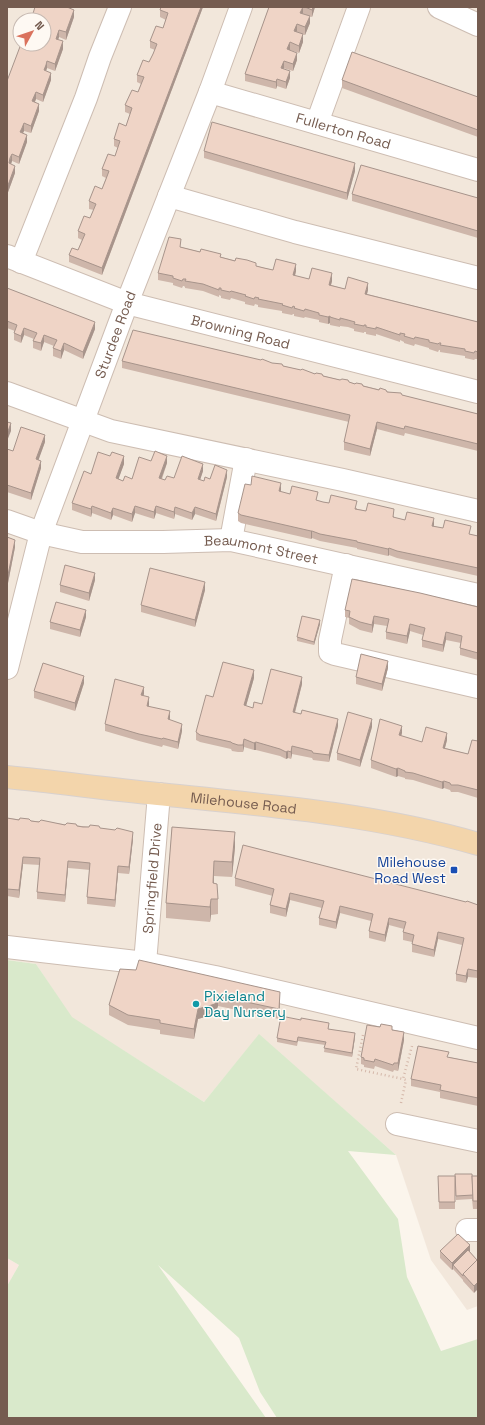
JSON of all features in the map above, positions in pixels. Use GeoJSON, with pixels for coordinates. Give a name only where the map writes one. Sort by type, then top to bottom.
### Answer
{"type":"FeatureCollection","features":[{"type":"Feature","properties":{"kind":"main road","name":"Milehouse Road"},"geometry":{"type":"LineString","coordinates":[[7,776],[159,794],[279,806],[367,819],[478,844]]}},
{"type":"Feature","properties":{"kind":"street"},"geometry":{"type":"LineString","coordinates":[[14,259],[86,98],[100,57],[120,7]]}},
{"type":"Feature","properties":{"kind":"street","name":"Sturdee Road"},"geometry":{"type":"LineString","coordinates":[[7,668],[12,626],[41,533],[127,303],[210,92],[241,7]]}},
{"type":"Feature","properties":{"kind":"street"},"geometry":{"type":"LineString","coordinates":[[317,123],[359,7]]}},
{"type":"Feature","properties":{"kind":"street"},"geometry":{"type":"LineString","coordinates":[[440,7],[478,25]]}},
{"type":"Feature","properties":{"kind":"street","name":"Fullerton Road"},"geometry":{"type":"LineString","coordinates":[[210,92],[478,170]]}},
{"type":"Feature","properties":{"kind":"street"},"geometry":{"type":"LineString","coordinates":[[169,196],[295,232],[478,278]]}},
{"type":"Feature","properties":{"kind":"street","name":"Browning Road"},"geometry":{"type":"LineString","coordinates":[[14,259],[127,303],[478,392]]}},
{"type":"Feature","properties":{"kind":"street"},"geometry":{"type":"LineString","coordinates":[[7,394],[110,432],[246,459],[478,512]]}},
{"type":"Feature","properties":{"kind":"street"},"geometry":{"type":"LineString","coordinates":[[231,540],[246,459]]}},
{"type":"Feature","properties":{"kind":"street","name":"Beaumont Street"},"geometry":{"type":"LineString","coordinates":[[7,521],[41,533],[82,542],[231,540],[478,596]]}},
{"type":"Feature","properties":{"kind":"street"},"geometry":{"type":"LineString","coordinates":[[346,565],[330,640],[330,652],[478,687]]}},
{"type":"Feature","properties":{"kind":"street","name":"Springfield Drive"},"geometry":{"type":"LineString","coordinates":[[145,963],[159,794]]}},
{"type":"Feature","properties":{"kind":"street"},"geometry":{"type":"LineString","coordinates":[[7,947],[145,963],[215,977],[478,1038]]}},
{"type":"Feature","properties":{"kind":"street"},"geometry":{"type":"LineString","coordinates":[[397,1124],[478,1142]]}},
{"type":"Feature","properties":{"kind":"path"},"geometry":{"type":"LineString","coordinates":[[368,1012],[356,1069],[406,1080],[397,1124]]}},
{"type":"Feature","properties":{"kind":"path"},"geometry":{"type":"LineString","coordinates":[[403,1079],[418,1024]]}},
{"type":"Feature","properties":{"kind":"shaded area"},"geometry":{"type":"Polygon","coordinates":[[[7,7],[478,7],[478,1306],[467,1310],[431,1260],[396,1155],[259,1035],[204,1102],[71,1017],[36,964],[7,960],[7,7]]]}},
{"type":"Feature","properties":{"kind":"shaded area"},"geometry":{"type":"Polygon","coordinates":[[[7,1258],[19,1265],[7,1286],[7,1258]]]}},
{"type":"Feature","properties":{"kind":"green space"},"geometry":{"type":"Polygon","coordinates":[[[7,960],[36,964],[72,1017],[204,1102],[259,1034],[396,1155],[348,1151],[398,1219],[407,1277],[441,1351],[478,1339],[478,1418],[277,1418],[260,1392],[239,1338],[158,1265],[266,1418],[7,1418],[7,1286],[19,1265],[7,1258],[7,960]]]}},
{"type":"Feature","properties":{"kind":"building"},"geometry":{"type":"Polygon","coordinates":[[[35,7],[67,7],[74,10],[66,32],[59,30],[56,39],[63,41],[55,64],[47,61],[44,70],[51,73],[43,95],[36,92],[32,101],[39,104],[31,126],[24,123],[20,132],[27,135],[19,157],[12,154],[10,158],[9,163],[15,166],[7,188],[7,81],[18,52],[52,52],[52,12],[33,12],[35,7]]]}},
{"type":"Feature","properties":{"kind":"building"},"geometry":{"type":"Polygon","coordinates":[[[161,7],[201,7],[102,268],[69,255],[72,248],[78,250],[85,234],[78,231],[84,216],[90,218],[96,204],[89,201],[95,186],[102,189],[106,179],[109,171],[102,169],[108,154],[115,156],[120,141],[114,139],[119,123],[126,126],[132,108],[125,105],[132,90],[138,92],[144,77],[137,75],[143,60],[149,62],[157,44],[150,41],[156,26],[163,28],[168,13],[160,10],[161,7]]]}},
{"type":"Feature","properties":{"kind":"building"},"geometry":{"type":"Polygon","coordinates":[[[269,7],[303,7],[300,13],[310,16],[305,27],[297,24],[294,31],[303,34],[299,46],[290,42],[287,49],[297,53],[293,64],[284,61],[281,68],[290,71],[286,82],[277,79],[276,82],[245,74],[269,7]]]}},
{"type":"Feature","properties":{"kind":"building"},"geometry":{"type":"Polygon","coordinates":[[[305,7],[313,7],[312,10],[305,7]]]}},
{"type":"Feature","properties":{"kind":"building"},"geometry":{"type":"Polygon","coordinates":[[[352,52],[478,97],[478,130],[342,80],[352,52]]]}},
{"type":"Feature","properties":{"kind":"building"},"geometry":{"type":"Polygon","coordinates":[[[212,122],[355,163],[347,193],[204,151],[212,122]]]}},
{"type":"Feature","properties":{"kind":"building"},"geometry":{"type":"Polygon","coordinates":[[[361,165],[478,198],[478,231],[352,194],[361,165]]]}},
{"type":"Feature","properties":{"kind":"building"},"geometry":{"type":"Polygon","coordinates":[[[169,237],[181,239],[180,247],[200,252],[201,249],[221,254],[220,257],[235,261],[236,258],[247,260],[256,263],[256,266],[273,270],[276,259],[296,264],[293,275],[309,279],[312,268],[332,273],[329,285],[345,289],[348,277],[368,283],[365,294],[478,322],[478,352],[475,351],[474,353],[465,351],[465,349],[440,345],[441,343],[438,344],[429,342],[429,340],[415,337],[414,339],[404,336],[405,334],[400,333],[400,335],[376,327],[376,329],[366,327],[366,325],[354,324],[355,322],[348,320],[340,318],[340,320],[330,316],[319,315],[319,313],[305,309],[304,311],[294,308],[295,307],[293,306],[292,308],[282,305],[283,304],[258,299],[259,298],[255,297],[254,299],[245,296],[246,295],[221,290],[221,288],[219,288],[219,290],[203,284],[185,281],[186,279],[183,279],[182,281],[173,278],[173,276],[158,273],[169,237]]]}},
{"type":"Feature","properties":{"kind":"building"},"geometry":{"type":"Polygon","coordinates":[[[7,288],[95,322],[83,352],[64,343],[61,351],[53,348],[57,340],[44,335],[41,343],[33,341],[37,333],[24,328],[21,336],[14,333],[17,325],[7,321],[7,288]]]}},
{"type":"Feature","properties":{"kind":"building"},"geometry":{"type":"Polygon","coordinates":[[[133,330],[262,359],[272,363],[282,364],[283,366],[302,369],[340,380],[348,380],[349,382],[355,384],[362,384],[363,386],[379,390],[380,388],[386,390],[387,392],[401,393],[402,395],[478,414],[478,444],[405,426],[404,429],[377,422],[370,449],[344,442],[350,415],[122,361],[133,330]]]}},
{"type":"Feature","properties":{"kind":"building"},"geometry":{"type":"Polygon","coordinates":[[[7,422],[11,423],[7,434],[7,422]]]}},
{"type":"Feature","properties":{"kind":"building"},"geometry":{"type":"Polygon","coordinates":[[[21,427],[45,435],[36,459],[41,461],[31,493],[7,485],[7,449],[13,451],[21,427]]]}},
{"type":"Feature","properties":{"kind":"building"},"geometry":{"type":"Polygon","coordinates":[[[155,451],[167,456],[159,478],[165,480],[167,476],[174,478],[182,456],[203,464],[198,479],[204,481],[205,477],[210,479],[215,465],[227,470],[216,514],[195,507],[192,513],[175,507],[174,512],[156,506],[154,512],[135,506],[132,514],[113,508],[111,513],[92,506],[91,509],[72,503],[84,471],[91,474],[98,452],[110,456],[112,452],[124,456],[116,478],[123,481],[125,476],[132,479],[139,457],[151,461],[155,451]]]}},
{"type":"Feature","properties":{"kind":"building"},"geometry":{"type":"Polygon","coordinates":[[[252,476],[281,483],[279,491],[290,494],[292,486],[318,492],[316,500],[323,502],[329,503],[331,495],[357,501],[355,509],[366,511],[368,503],[394,509],[393,517],[405,520],[407,512],[434,518],[432,526],[443,528],[445,520],[471,526],[469,534],[478,536],[478,568],[320,534],[241,515],[238,513],[245,484],[251,485],[252,476]]]}},
{"type":"Feature","properties":{"kind":"building"},"geometry":{"type":"Polygon","coordinates":[[[7,537],[15,540],[8,575],[7,575],[7,537]]]}},
{"type":"Feature","properties":{"kind":"building"},"geometry":{"type":"Polygon","coordinates":[[[65,565],[95,573],[89,593],[60,585],[65,565]]]}},
{"type":"Feature","properties":{"kind":"building"},"geometry":{"type":"Polygon","coordinates":[[[150,568],[205,582],[195,620],[141,605],[150,568]]]}},
{"type":"Feature","properties":{"kind":"building"},"geometry":{"type":"Polygon","coordinates":[[[352,579],[478,607],[478,653],[460,648],[462,636],[446,632],[443,645],[422,640],[425,628],[410,624],[407,636],[386,632],[389,619],[374,616],[372,625],[349,617],[350,611],[345,610],[352,579]]]}},
{"type":"Feature","properties":{"kind":"building"},"geometry":{"type":"Polygon","coordinates":[[[56,602],[86,610],[80,630],[50,622],[56,602]]]}},
{"type":"Feature","properties":{"kind":"building"},"geometry":{"type":"Polygon","coordinates":[[[302,616],[320,620],[314,642],[297,637],[302,616]]]}},
{"type":"Feature","properties":{"kind":"building"},"geometry":{"type":"Polygon","coordinates":[[[361,654],[388,661],[382,684],[356,677],[361,654]]]}},
{"type":"Feature","properties":{"kind":"building"},"geometry":{"type":"Polygon","coordinates":[[[223,662],[254,670],[244,705],[253,708],[254,702],[262,704],[271,669],[302,677],[293,712],[301,714],[302,710],[338,719],[329,755],[313,753],[312,751],[292,746],[291,752],[286,752],[244,739],[243,745],[238,745],[200,735],[196,732],[206,695],[213,697],[223,662]]]}},
{"type":"Feature","properties":{"kind":"building"},"geometry":{"type":"Polygon","coordinates":[[[43,663],[84,676],[75,703],[34,691],[43,663]]]}},
{"type":"Feature","properties":{"kind":"building"},"geometry":{"type":"Polygon","coordinates":[[[115,679],[144,687],[141,695],[149,697],[147,706],[170,711],[168,719],[182,724],[178,742],[139,734],[105,724],[115,679]]]}},
{"type":"Feature","properties":{"kind":"building"},"geometry":{"type":"Polygon","coordinates":[[[348,712],[372,719],[360,760],[337,753],[348,712]]]}},
{"type":"Feature","properties":{"kind":"building"},"geometry":{"type":"Polygon","coordinates":[[[380,719],[402,726],[399,735],[422,742],[426,727],[447,733],[443,748],[468,754],[472,740],[478,741],[478,790],[458,785],[451,785],[450,783],[444,781],[442,782],[405,772],[398,768],[396,769],[371,760],[380,719]]]}},
{"type":"Feature","properties":{"kind":"building"},"geometry":{"type":"Polygon","coordinates":[[[7,818],[19,820],[20,818],[29,819],[31,821],[39,822],[41,820],[65,825],[67,823],[76,824],[77,826],[83,827],[89,827],[90,825],[99,826],[100,828],[115,830],[117,828],[133,832],[129,867],[118,866],[115,900],[87,897],[90,863],[68,861],[65,895],[37,892],[40,858],[23,857],[19,890],[7,889],[7,818]]]}},
{"type":"Feature","properties":{"kind":"building"},"geometry":{"type":"Polygon","coordinates":[[[172,827],[235,832],[232,862],[214,861],[213,883],[217,884],[218,899],[211,899],[210,907],[166,903],[172,827]]]}},
{"type":"Feature","properties":{"kind":"building"},"geometry":{"type":"Polygon","coordinates":[[[243,845],[478,905],[478,971],[468,969],[466,976],[456,974],[464,938],[438,932],[434,950],[412,944],[414,935],[403,932],[406,922],[389,918],[385,935],[369,931],[373,914],[340,906],[336,922],[319,918],[324,901],[290,893],[286,909],[270,905],[274,889],[235,878],[243,845]]]}},
{"type":"Feature","properties":{"kind":"building","name":"Pixieland Day Nursery"},"geometry":{"type":"Polygon","coordinates":[[[139,960],[280,992],[279,1009],[218,996],[215,1004],[198,1009],[194,1029],[160,1023],[160,1020],[128,1015],[109,1005],[120,969],[136,970],[139,960]]]}},
{"type":"Feature","properties":{"kind":"building"},"geometry":{"type":"Polygon","coordinates":[[[281,1016],[329,1023],[328,1029],[355,1033],[352,1053],[324,1048],[326,1042],[298,1037],[297,1042],[277,1038],[281,1016]]]}},
{"type":"Feature","properties":{"kind":"building"},"geometry":{"type":"Polygon","coordinates":[[[381,1024],[392,1026],[392,1030],[404,1032],[398,1063],[394,1063],[393,1065],[375,1059],[374,1062],[364,1060],[364,1058],[361,1057],[367,1025],[380,1027],[381,1024]]]}},
{"type":"Feature","properties":{"kind":"building"},"geometry":{"type":"Polygon","coordinates":[[[418,1046],[449,1052],[447,1057],[478,1063],[478,1098],[440,1090],[441,1085],[411,1079],[418,1046]]]}},
{"type":"Feature","properties":{"kind":"building"},"geometry":{"type":"Polygon","coordinates":[[[455,1174],[472,1174],[473,1195],[456,1196],[455,1174]]]}},
{"type":"Feature","properties":{"kind":"building"},"geometry":{"type":"Polygon","coordinates":[[[438,1176],[455,1176],[455,1202],[439,1202],[438,1176]]]}},
{"type":"Feature","properties":{"kind":"building"},"geometry":{"type":"Polygon","coordinates":[[[472,1176],[478,1176],[478,1201],[473,1201],[472,1176]]]}},
{"type":"Feature","properties":{"kind":"building"},"geometry":{"type":"Polygon","coordinates":[[[458,1234],[470,1245],[452,1263],[440,1251],[458,1234]]]}},
{"type":"Feature","properties":{"kind":"building"},"geometry":{"type":"Polygon","coordinates":[[[468,1250],[477,1260],[463,1274],[463,1276],[453,1265],[468,1250]]]}},
{"type":"Feature","properties":{"kind":"building"},"geometry":{"type":"Polygon","coordinates":[[[478,1259],[478,1282],[474,1286],[463,1274],[478,1259]]]}},
{"type":"Feature","properties":{"kind":"place","name":"Milehouse Road West"},"geometry":{"type":"Point","coordinates":[454,870]}},
{"type":"Feature","properties":{"kind":"place","name":"Pixieland Day Nursery"},"geometry":{"type":"Point","coordinates":[196,1004]}}]}
